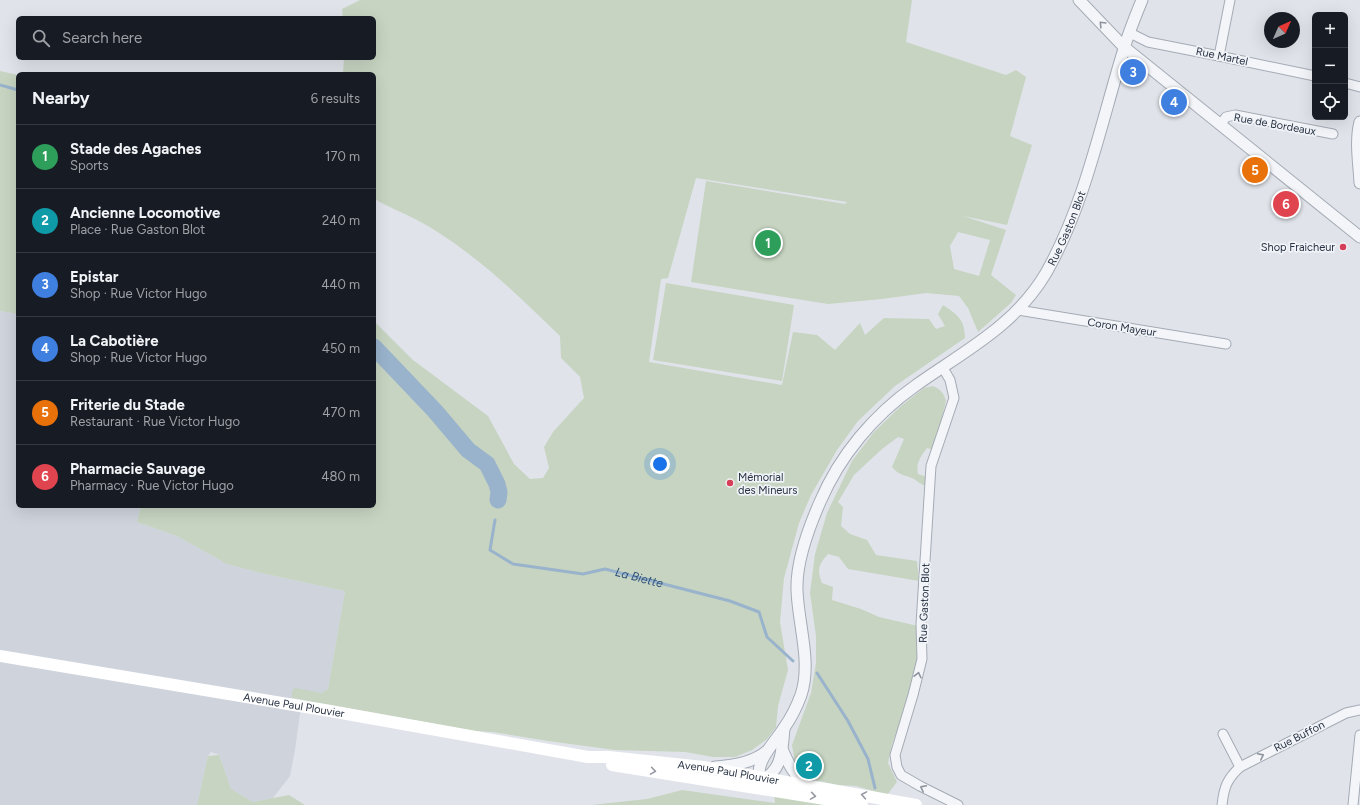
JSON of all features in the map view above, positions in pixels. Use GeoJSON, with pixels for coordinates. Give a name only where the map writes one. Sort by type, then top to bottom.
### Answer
{"type":"FeatureCollection","features":[{"type":"Feature","properties":{"kind":"main road","name":"Avenue Paul Plouvier"},"geometry":{"type":"LineString","coordinates":[[0,656],[334,711],[588,757],[609,757],[703,766],[916,805]]}},
{"type":"Feature","properties":{"kind":"main road","name":"Avenue Paul Plouvier"},"geometry":{"type":"LineString","coordinates":[[588,757],[601,763],[862,805]]}},
{"type":"Feature","properties":{"kind":"street"},"geometry":{"type":"LineString","coordinates":[[1079,0],[1124,47],[1360,238]]}},
{"type":"Feature","properties":{"kind":"street","name":"Rue Gaston Blot"},"geometry":{"type":"LineString","coordinates":[[784,728],[780,760],[776,770],[762,778],[760,762],[784,728],[798,703],[803,685],[805,675],[804,656],[797,596],[797,580],[801,556],[820,500],[843,460],[872,422],[889,406],[905,394],[986,339],[1007,322],[1045,274],[1072,218],[1097,146],[1124,47],[1142,0]]}},
{"type":"Feature","properties":{"kind":"street"},"geometry":{"type":"LineString","coordinates":[[1219,56],[1230,0]]}},
{"type":"Feature","properties":{"kind":"street","name":"Rue Martel"},"geometry":{"type":"LineString","coordinates":[[1130,33],[1148,42],[1312,75]]}},
{"type":"Feature","properties":{"kind":"street"},"geometry":{"type":"LineString","coordinates":[[1348,84],[1360,87]]}},
{"type":"Feature","properties":{"kind":"street","name":"Rue de Bordeaux"},"geometry":{"type":"LineString","coordinates":[[1220,125],[1226,117],[1235,115],[1333,134]]}},
{"type":"Feature","properties":{"kind":"street"},"geometry":{"type":"LineString","coordinates":[[1360,122],[1357,131],[1360,183]]}},
{"type":"Feature","properties":{"kind":"street","name":"Coron Mayeur"},"geometry":{"type":"LineString","coordinates":[[1018,310],[1226,344]]}},
{"type":"Feature","properties":{"kind":"street","name":"Rue Gaston Blot"},"geometry":{"type":"LineString","coordinates":[[942,368],[950,380],[954,398],[931,466],[921,624],[922,659],[914,695],[895,754],[897,767],[901,775],[958,805]]}},
{"type":"Feature","properties":{"kind":"street","name":"Rue Buffon"},"geometry":{"type":"LineString","coordinates":[[1222,805],[1225,786],[1240,767],[1346,713],[1360,710]]}},
{"type":"Feature","properties":{"kind":"street"},"geometry":{"type":"LineString","coordinates":[[1223,734],[1240,767]]}},
{"type":"Feature","properties":{"kind":"street"},"geometry":{"type":"LineString","coordinates":[[1353,805],[1360,735]]}},
{"type":"Feature","properties":{"kind":"street","name":"Rue Gaston Blot"},"geometry":{"type":"LineString","coordinates":[[703,766],[734,765],[757,757],[770,748]]}},
{"type":"Feature","properties":{"kind":"street"},"geometry":{"type":"LineString","coordinates":[[782,749],[794,772],[809,785]]}},
{"type":"Feature","properties":{"kind":"street"},"geometry":{"type":"LineString","coordinates":[[685,776],[707,775],[746,781],[762,778],[775,790]]}},
{"type":"Feature","properties":{"kind":"shaded area"},"geometry":{"type":"Polygon","coordinates":[[[0,311],[16,314],[16,508],[140,508],[137,522],[177,536],[227,564],[345,591],[328,689],[323,693],[292,691],[292,698],[288,703],[301,706],[295,750],[290,776],[273,798],[253,802],[231,789],[219,755],[211,752],[208,756],[197,805],[0,805],[0,311]]]}},
{"type":"Feature","properties":{"kind":"green space"},"geometry":{"type":"Polygon","coordinates":[[[360,0],[912,0],[906,42],[1006,75],[1016,70],[1026,77],[1010,136],[1032,145],[1007,225],[963,216],[1006,230],[991,275],[1016,295],[1011,303],[978,332],[968,308],[959,296],[926,293],[828,304],[691,282],[706,181],[845,204],[847,202],[696,178],[668,278],[661,279],[649,362],[782,385],[793,332],[817,335],[835,350],[860,323],[865,335],[884,318],[929,319],[936,329],[945,326],[938,314],[943,305],[959,318],[965,332],[965,338],[895,386],[858,421],[837,450],[811,495],[799,523],[784,578],[780,622],[788,670],[778,706],[776,727],[767,739],[752,750],[735,757],[713,757],[685,752],[615,750],[493,732],[474,731],[292,698],[292,691],[295,688],[322,693],[328,689],[345,591],[227,564],[177,536],[137,522],[140,508],[376,508],[376,323],[413,360],[488,416],[514,464],[530,479],[543,478],[549,468],[544,447],[553,432],[584,398],[580,377],[561,358],[560,336],[531,308],[501,280],[453,242],[422,223],[376,200],[376,72],[343,72],[344,60],[376,60],[376,16],[343,16],[342,9],[360,0]],[[958,232],[950,246],[954,269],[979,276],[990,240],[958,232]]]}},
{"type":"Feature","properties":{"kind":"green space"},"geometry":{"type":"Polygon","coordinates":[[[0,71],[16,75],[16,314],[0,311],[0,71]]]}},
{"type":"Feature","properties":{"kind":"green space"},"geometry":{"type":"Polygon","coordinates":[[[666,283],[794,305],[782,381],[653,360],[666,283]]]}},
{"type":"Feature","properties":{"kind":"green space"},"geometry":{"type":"Polygon","coordinates":[[[933,386],[938,388],[946,401],[934,450],[927,448],[918,463],[918,474],[927,477],[925,486],[914,479],[900,474],[892,467],[904,439],[898,437],[882,449],[854,475],[838,502],[843,507],[841,526],[850,534],[867,540],[876,555],[917,561],[919,581],[848,569],[839,557],[828,554],[822,561],[819,568],[819,575],[822,583],[833,587],[832,600],[861,609],[879,617],[918,626],[919,657],[910,694],[892,744],[888,763],[897,782],[887,795],[856,786],[838,785],[809,779],[795,764],[792,745],[811,693],[816,663],[816,636],[810,593],[815,554],[827,513],[852,461],[874,432],[901,406],[924,388],[933,386]]]}},
{"type":"Feature","properties":{"kind":"green space"},"geometry":{"type":"Polygon","coordinates":[[[219,755],[231,789],[253,802],[289,795],[305,805],[197,805],[208,756],[219,755]]]}},
{"type":"Feature","properties":{"kind":"green space"},"geometry":{"type":"Polygon","coordinates":[[[682,790],[775,803],[774,794],[823,802],[823,805],[591,805],[647,799],[682,790]]]}},
{"type":"Feature","properties":{"kind":"waterway","name":"La Biette"},"geometry":{"type":"LineString","coordinates":[[0,85],[16,89]]}},
{"type":"Feature","properties":{"kind":"waterway","name":"La Biette"},"geometry":{"type":"LineString","coordinates":[[376,349],[435,411],[468,450],[487,464],[497,484],[499,492],[498,500]]}},
{"type":"Feature","properties":{"kind":"waterway","name":"La Biette"},"geometry":{"type":"LineString","coordinates":[[495,520],[490,550],[513,564],[583,574],[605,569],[730,601],[759,612],[767,637],[793,661]]}},
{"type":"Feature","properties":{"kind":"waterway","name":"La Biette"},"geometry":{"type":"LineString","coordinates":[[817,673],[848,721],[868,759],[875,788]]}},
{"type":"Feature","properties":{"kind":"place","name":"Epistar"},"geometry":{"type":"Point","coordinates":[1133,72]}},
{"type":"Feature","properties":{"kind":"place","name":"La Cabotière"},"geometry":{"type":"Point","coordinates":[1174,102]}},
{"type":"Feature","properties":{"kind":"place","name":"Friterie du Stade"},"geometry":{"type":"Point","coordinates":[1255,170]}},
{"type":"Feature","properties":{"kind":"place","name":"Pharmacie Sauvage"},"geometry":{"type":"Point","coordinates":[1286,204]}},
{"type":"Feature","properties":{"kind":"place","name":"Stade des Agaches"},"geometry":{"type":"Point","coordinates":[768,243]}},
{"type":"Feature","properties":{"kind":"place","name":"Shop Fraicheur"},"geometry":{"type":"Point","coordinates":[1343,247]}},
{"type":"Feature","properties":{"kind":"place","name":"Mémorial des Mineurs"},"geometry":{"type":"Point","coordinates":[730,483]}},
{"type":"Feature","properties":{"kind":"place","name":"Ancienne Locomotive"},"geometry":{"type":"Point","coordinates":[809,766]}}]}
